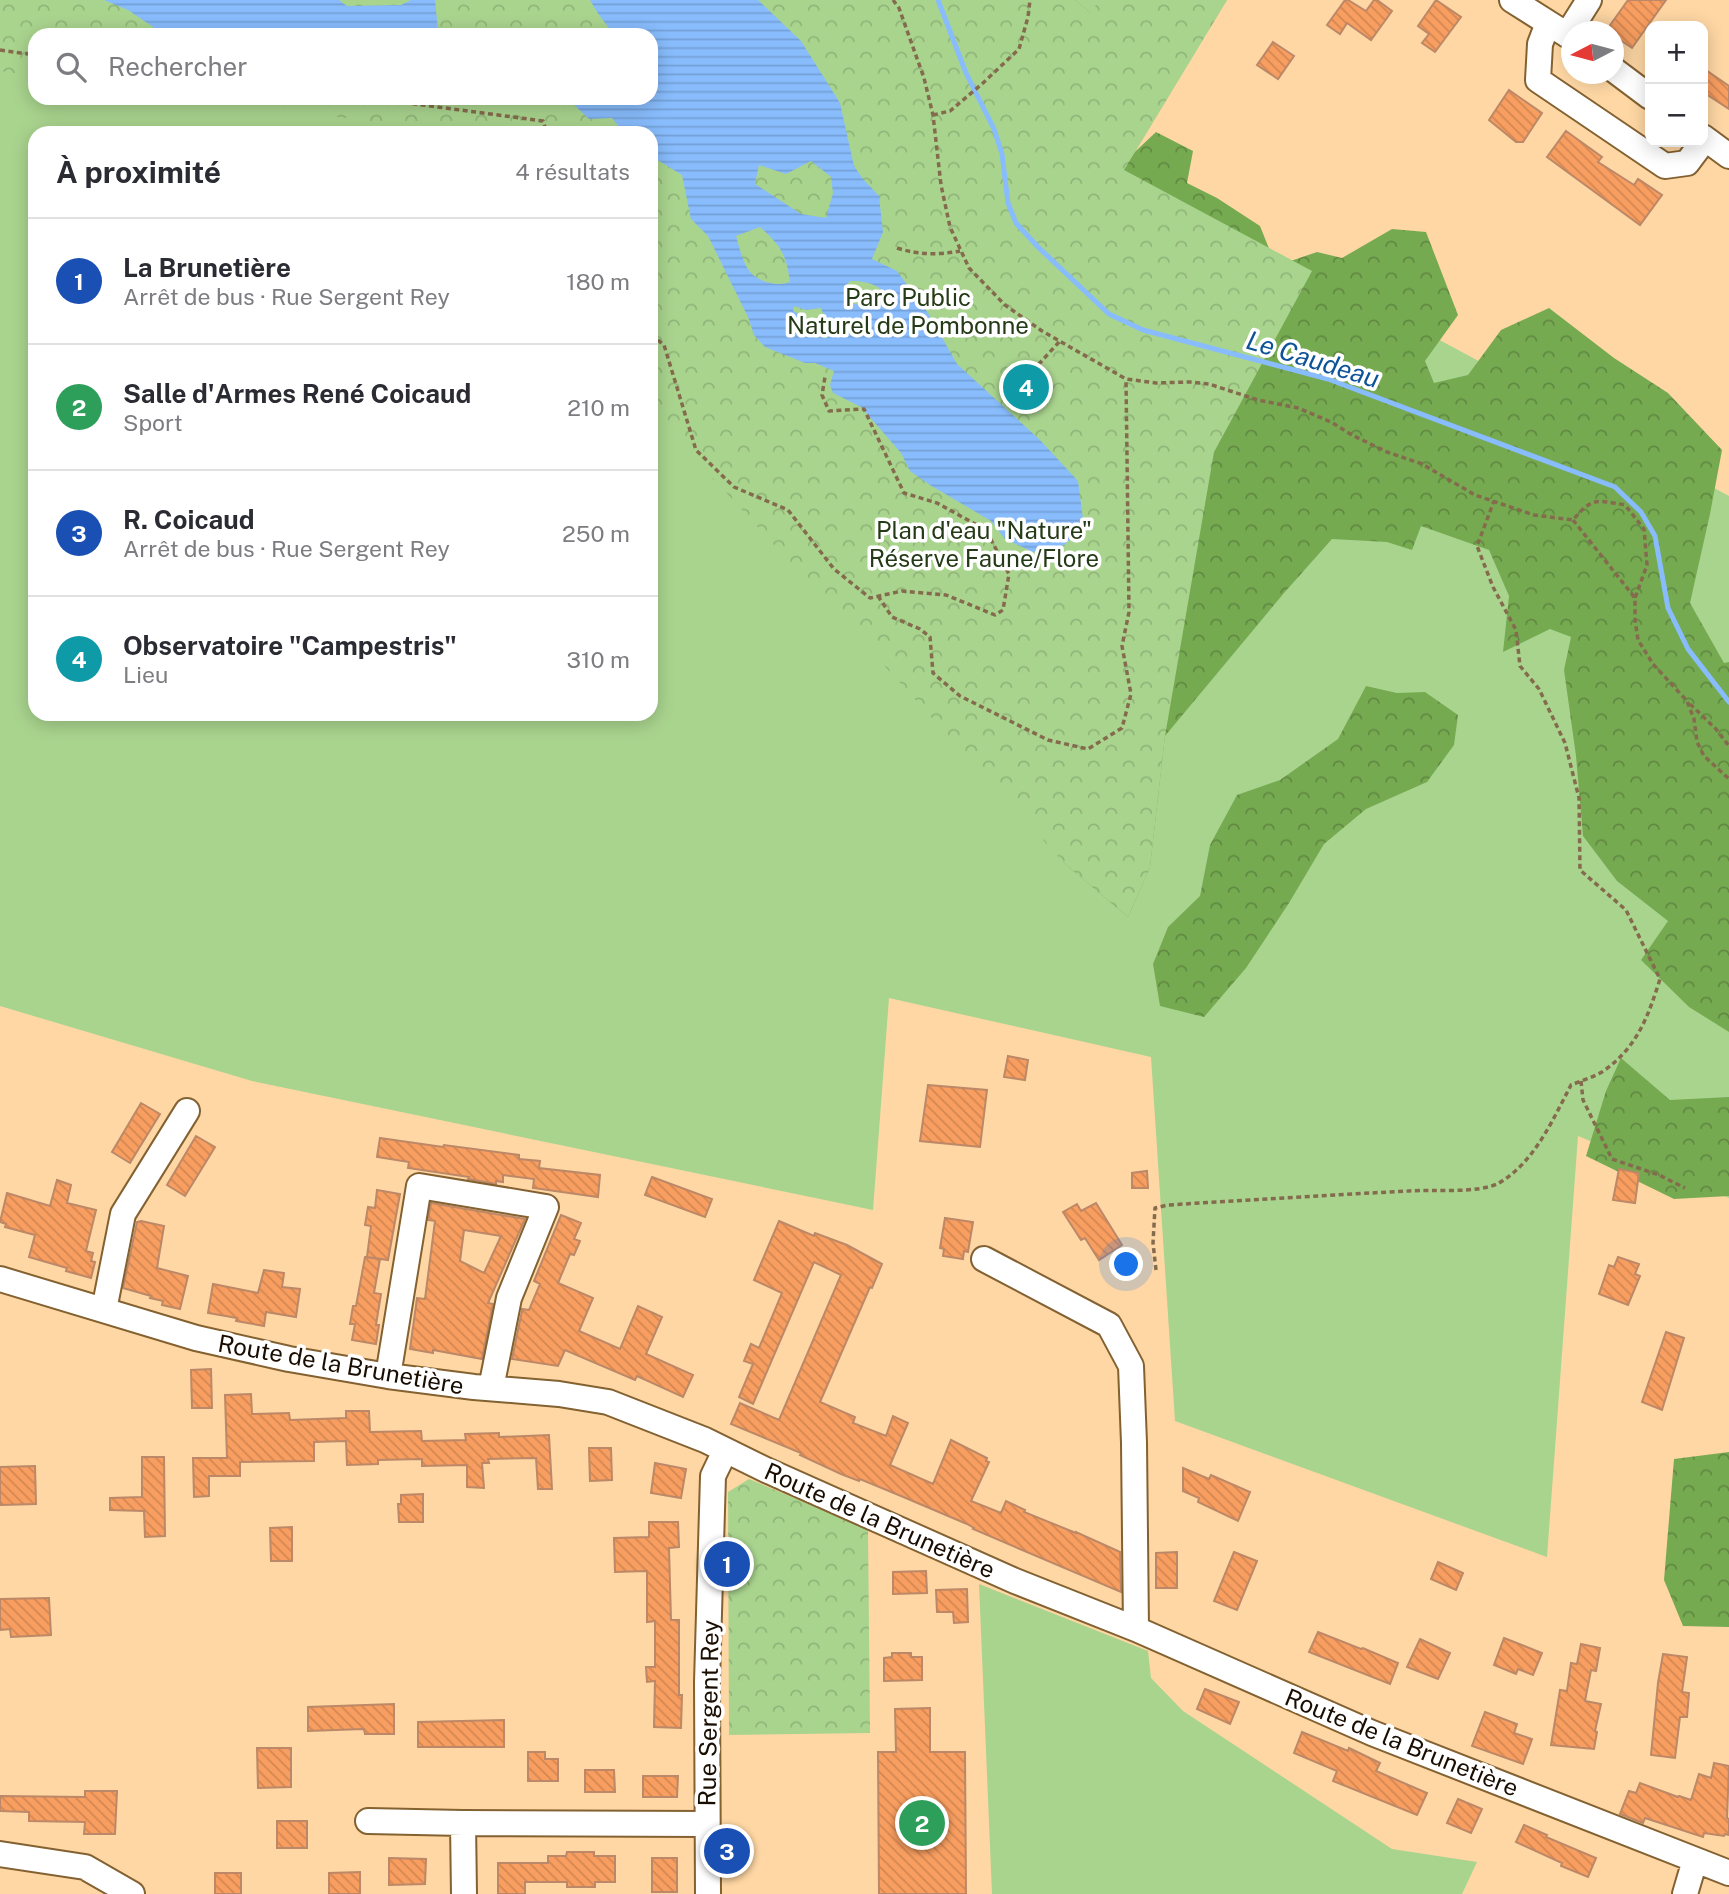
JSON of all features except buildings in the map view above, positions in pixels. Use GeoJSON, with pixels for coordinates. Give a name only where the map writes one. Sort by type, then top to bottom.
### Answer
{"type":"FeatureCollection","features":[{"type":"Feature","properties":{"kind":"street"},"geometry":{"type":"LineString","coordinates":[[1512,0],[1561,31]]}},
{"type":"Feature","properties":{"kind":"street"},"geometry":{"type":"LineString","coordinates":[[1571,21],[1589,0]]}},
{"type":"Feature","properties":{"kind":"street"},"geometry":{"type":"LineString","coordinates":[[1561,33],[1540,44],[1538,80],[1665,166],[1687,163],[1698,147]]}},
{"type":"Feature","properties":{"kind":"street"},"geometry":{"type":"LineString","coordinates":[[1624,78],[1645,93]]}},
{"type":"Feature","properties":{"kind":"street"},"geometry":{"type":"LineString","coordinates":[[1708,141],[1729,156]]}},
{"type":"Feature","properties":{"kind":"street"},"geometry":{"type":"LineString","coordinates":[[104,1310],[123,1214],[187,1111]]}},
{"type":"Feature","properties":{"kind":"street"},"geometry":{"type":"LineString","coordinates":[[388,1376],[419,1186],[546,1207],[509,1298],[491,1388]]}},
{"type":"Feature","properties":{"kind":"street"},"geometry":{"type":"LineString","coordinates":[[984,1259],[1110,1325],[1131,1366],[1136,1629]]}},
{"type":"Feature","properties":{"kind":"street","name":"Route de la Brunetière"},"geometry":{"type":"LineString","coordinates":[[0,1279],[196,1338],[289,1359],[388,1376],[559,1394],[608,1402],[705,1440],[724,1451],[1015,1581],[1136,1629],[1373,1733],[1729,1873]]}},
{"type":"Feature","properties":{"kind":"street","name":"Rue Sergent Rey"},"geometry":{"type":"LineString","coordinates":[[708,1894],[707,1677],[713,1476],[724,1451]]}},
{"type":"Feature","properties":{"kind":"street"},"geometry":{"type":"LineString","coordinates":[[368,1821],[707,1824]]}},
{"type":"Feature","properties":{"kind":"street"},"geometry":{"type":"LineString","coordinates":[[463,1823],[464,1894]]}},
{"type":"Feature","properties":{"kind":"street"},"geometry":{"type":"LineString","coordinates":[[0,1854],[85,1867],[132,1894]]}},
{"type":"Feature","properties":{"kind":"street"},"geometry":{"type":"LineString","coordinates":[[1685,1894],[1695,1860]]}},
{"type":"Feature","properties":{"kind":"path"},"geometry":{"type":"LineString","coordinates":[[893,0],[900,8],[924,78],[933,115],[941,185],[950,227],[969,268],[1006,305],[1060,341],[1126,379],[1156,383],[1209,384],[1251,398],[1297,408],[1331,422],[1387,452],[1422,464],[1475,495],[1534,515],[1573,520],[1635,598]]}},
{"type":"Feature","properties":{"kind":"path"},"geometry":{"type":"LineString","coordinates":[[933,115],[950,111],[1019,49],[1030,0]]}},
{"type":"Feature","properties":{"kind":"path"},"geometry":{"type":"LineString","coordinates":[[0,50],[28,54]]}},
{"type":"Feature","properties":{"kind":"path"},"geometry":{"type":"LineString","coordinates":[[423,105],[543,121],[545,126]]}},
{"type":"Feature","properties":{"kind":"path"},"geometry":{"type":"LineString","coordinates":[[897,248],[915,254],[961,251]]}},
{"type":"Feature","properties":{"kind":"path"},"geometry":{"type":"LineString","coordinates":[[658,340],[664,345],[696,450],[734,487],[788,510],[834,569],[870,598],[902,591],[946,595],[995,615],[1003,610],[1009,574],[986,530],[937,503],[904,493],[864,409],[829,411],[822,395],[825,377]]}},
{"type":"Feature","properties":{"kind":"path"},"geometry":{"type":"LineString","coordinates":[[1027,377],[1060,341]]}},
{"type":"Feature","properties":{"kind":"path"},"geometry":{"type":"LineString","coordinates":[[878,596],[892,617],[920,629],[930,637],[933,673],[960,696],[1048,740],[1088,749],[1122,728],[1131,694],[1122,646],[1129,612],[1126,379]]}},
{"type":"Feature","properties":{"kind":"path"},"geometry":{"type":"LineString","coordinates":[[1573,520],[1585,506],[1599,500],[1625,505],[1644,529],[1647,565],[1635,598],[1638,640],[1653,664],[1729,746]]}},
{"type":"Feature","properties":{"kind":"path"},"geometry":{"type":"LineString","coordinates":[[1156,1270],[1153,1242],[1155,1208],[1360,1193],[1466,1191],[1498,1184],[1519,1167],[1543,1139],[1571,1084],[1601,1072],[1633,1044],[1649,1015],[1660,979],[1626,910],[1580,870],[1580,798],[1564,743],[1539,689],[1520,667],[1516,630],[1493,587],[1477,546],[1494,501]]}},
{"type":"Feature","properties":{"kind":"path"},"geometry":{"type":"LineString","coordinates":[[1688,701],[1697,742],[1704,756],[1729,779]]}},
{"type":"Feature","properties":{"kind":"path"},"geometry":{"type":"LineString","coordinates":[[1581,1080],[1583,1100],[1612,1159],[1659,1175],[1685,1188]]}},
{"type":"Feature","properties":{"kind":"green space"},"geometry":{"type":"Polygon","coordinates":[[[0,0],[1227,0],[1124,170],[1729,496],[1729,1198],[1578,1136],[1547,1557],[1175,1421],[1151,1057],[889,998],[873,1210],[252,1081],[0,1006],[0,0]]]}},
{"type":"Feature","properties":{"kind":"green space","name":"Plan d'eau \"Nature\" Réserve Faune/Flore"},"geometry":{"type":"Polygon","coordinates":[[[0,0],[1075,0],[1091,13],[1099,0],[1227,0],[1124,170],[1312,271],[1214,452],[1165,736],[1150,867],[1128,917],[1064,863],[734,501],[658,422],[658,126],[398,126],[251,105],[658,105],[658,28],[28,28],[28,75],[0,71],[0,0]]]}},
{"type":"Feature","properties":{"kind":"green space","name":"Parc Public Naturel de Pombonne"},"geometry":{"type":"Polygon","coordinates":[[[905,0],[1075,0],[1091,13],[1104,181],[1156,132],[1193,151],[1187,183],[1217,198],[1260,226],[1276,266],[1317,252],[1342,258],[1392,229],[1426,232],[1458,315],[1425,361],[1434,383],[1468,375],[1501,330],[1549,308],[1614,358],[1668,393],[1722,450],[1690,603],[1724,663],[1729,662],[1729,1032],[1689,1007],[1641,960],[1668,921],[1617,881],[1583,836],[1576,756],[1564,670],[1571,637],[1550,629],[1503,652],[1509,596],[1489,550],[1421,526],[1412,550],[1387,542],[1332,539],[1165,736],[1150,867],[1128,917],[1064,863],[658,193],[658,176],[905,0]]]}},
{"type":"Feature","properties":{"kind":"green space"},"geometry":{"type":"Polygon","coordinates":[[[1366,686],[1397,693],[1425,692],[1458,715],[1454,745],[1427,782],[1366,809],[1324,844],[1246,968],[1204,1017],[1160,1006],[1153,964],[1168,927],[1200,896],[1210,845],[1237,795],[1280,780],[1338,739],[1366,686]]]}},
{"type":"Feature","properties":{"kind":"green space"},"geometry":{"type":"Polygon","coordinates":[[[1621,1058],[1670,1100],[1729,1097],[1729,1196],[1674,1199],[1586,1156],[1606,1091],[1621,1058]]]}},
{"type":"Feature","properties":{"kind":"green space"},"geometry":{"type":"Polygon","coordinates":[[[1729,1452],[1729,1627],[1683,1626],[1664,1580],[1674,1459],[1729,1452]]]}},
{"type":"Feature","properties":{"kind":"green space"},"geometry":{"type":"Polygon","coordinates":[[[749,1479],[868,1529],[870,1733],[729,1735],[728,1492],[749,1479]]]}},
{"type":"Feature","properties":{"kind":"green space"},"geometry":{"type":"Polygon","coordinates":[[[979,1584],[1148,1651],[1151,1678],[1183,1711],[1392,1849],[1477,1862],[1462,1894],[992,1894],[979,1584]]]}},
{"type":"Feature","properties":{"kind":"water"},"geometry":{"type":"Polygon","coordinates":[[[104,0],[339,0],[347,6],[401,5],[411,0],[435,0],[438,28],[155,28],[128,10],[104,0]]]}},
{"type":"Feature","properties":{"kind":"water"},"geometry":{"type":"Polygon","coordinates":[[[590,0],[758,0],[801,41],[840,103],[854,166],[879,196],[883,232],[872,259],[897,271],[928,313],[957,364],[1039,439],[1078,481],[1084,527],[1064,545],[1033,552],[1005,539],[991,521],[910,471],[901,453],[861,407],[833,393],[830,385],[834,371],[765,347],[754,335],[748,317],[708,236],[691,219],[682,175],[658,160],[658,126],[618,126],[612,118],[589,119],[574,105],[658,105],[658,28],[609,28],[590,0]],[[811,161],[786,174],[759,165],[755,184],[801,214],[826,218],[833,193],[831,177],[811,161]],[[760,227],[736,236],[748,269],[767,282],[790,282],[787,264],[781,251],[760,227]],[[850,281],[844,288],[845,300],[872,306],[888,298],[877,286],[850,281]],[[794,306],[793,311],[801,315],[800,326],[827,338],[828,326],[821,308],[806,310],[794,306]]]}},
{"type":"Feature","properties":{"kind":"waterway","name":"Le Caudeau"},"geometry":{"type":"LineString","coordinates":[[938,0],[966,73],[994,129],[1002,154],[1008,203],[1016,223],[1109,314],[1143,330],[1328,379],[1615,487],[1641,512],[1655,536],[1668,608],[1688,649],[1729,702]]}},
{"type":"Feature","properties":{"kind":"place","name":"Observatoire \"Campestris\""},"geometry":{"type":"Point","coordinates":[1026,387]}},
{"type":"Feature","properties":{"kind":"place","name":"La Brunetière"},"geometry":{"type":"Point","coordinates":[727,1564]}},
{"type":"Feature","properties":{"kind":"place","name":"Salle d'Armes René Coicaud"},"geometry":{"type":"Point","coordinates":[922,1823]}},
{"type":"Feature","properties":{"kind":"place","name":"R. Coicaud"},"geometry":{"type":"Point","coordinates":[727,1851]}}]}
